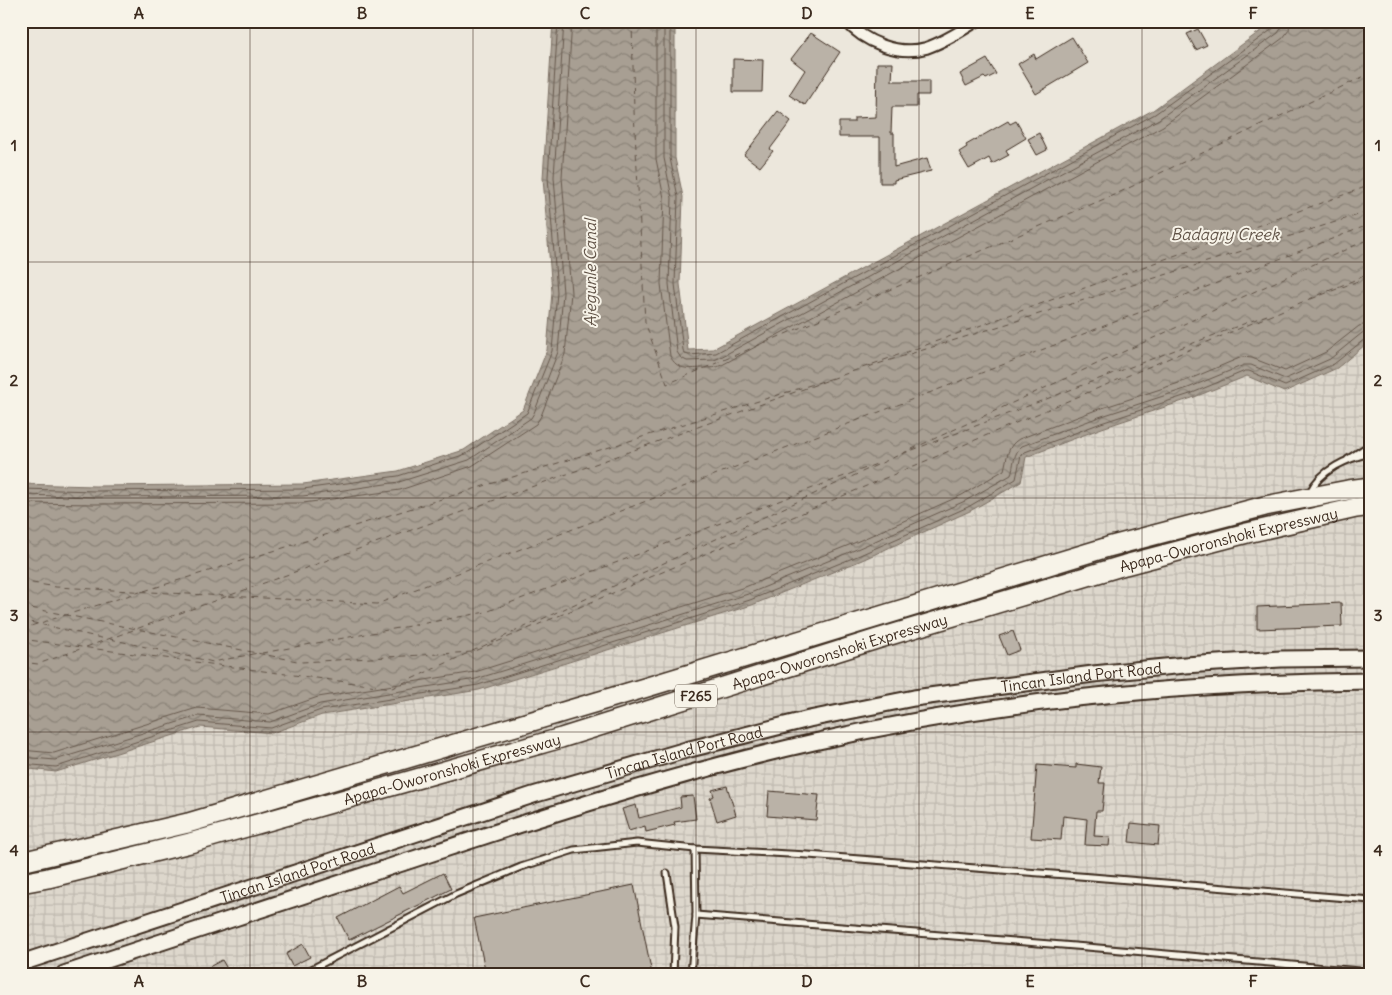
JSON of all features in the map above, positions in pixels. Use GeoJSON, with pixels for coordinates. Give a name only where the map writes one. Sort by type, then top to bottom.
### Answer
{"type":"FeatureCollection","features":[{"type":"Feature","properties":{"kind":"highway","name":"Apapa-Oworonshoki Expressway"},"geometry":{"type":"LineString","coordinates":[[21,862],[188,823],[644,688],[1108,547],[1265,506],[1371,487]]}},
{"type":"Feature","properties":{"kind":"highway","name":"Apapa-Oworonshoki Expressway"},"geometry":{"type":"LineString","coordinates":[[21,883],[190,843],[561,738],[877,639],[1125,565],[1247,533],[1371,506]]}},
{"type":"Feature","properties":{"kind":"street"},"geometry":{"type":"LineString","coordinates":[[846,21],[855,31],[879,45],[905,50],[925,48],[977,21]]}},
{"type":"Feature","properties":{"kind":"street","name":"Tincan Island Port Road"},"geometry":{"type":"LineString","coordinates":[[21,963],[533,796],[686,750],[809,719],[914,698],[1093,674],[1185,665],[1281,659],[1371,658]]}},
{"type":"Feature","properties":{"kind":"street","name":"Tincan Island Port Road"},"geometry":{"type":"LineString","coordinates":[[64,974],[540,818],[694,772],[814,742],[918,721],[1028,704],[1195,687],[1371,681]]}},
{"type":"Feature","properties":{"kind":"lane"},"geometry":{"type":"LineString","coordinates":[[1308,498],[1314,485],[1326,473],[1371,444]]}},
{"type":"Feature","properties":{"kind":"lane"},"geometry":{"type":"LineString","coordinates":[[1337,465],[1371,453]]}},
{"type":"Feature","properties":{"kind":"lane"},"geometry":{"type":"LineString","coordinates":[[302,974],[456,894],[521,867],[574,850],[637,843],[1371,900]]}},
{"type":"Feature","properties":{"kind":"lane"},"geometry":{"type":"LineString","coordinates":[[691,974],[696,915],[695,848]]}},
{"type":"Feature","properties":{"kind":"lane"},"geometry":{"type":"LineString","coordinates":[[667,872],[675,927],[673,974]]}},
{"type":"Feature","properties":{"kind":"lane"},"geometry":{"type":"LineString","coordinates":[[696,915],[1371,972]]}},
{"type":"Feature","properties":{"kind":"shaded area"},"geometry":{"type":"Polygon","coordinates":[[[1371,340],[1371,974],[21,974],[21,738],[238,710],[281,730],[322,715],[479,690],[752,605],[862,560],[970,511],[1021,482],[1026,457],[1102,428],[1192,398],[1247,376],[1285,392],[1337,368],[1371,340]]]}},
{"type":"Feature","properties":{"kind":"water","name":"Badagry Creek"},"geometry":{"type":"Polygon","coordinates":[[[553,21],[675,21],[675,158],[683,197],[680,284],[688,350],[713,349],[1153,110],[1274,21],[1371,21],[1371,340],[1337,368],[1284,392],[1247,376],[1192,398],[1102,428],[1026,457],[1021,482],[970,511],[862,560],[752,605],[479,690],[322,715],[272,733],[200,727],[56,772],[21,768],[21,484],[95,486],[303,484],[398,471],[464,450],[523,410],[547,350],[552,292],[543,178],[553,21]]]}},
{"type":"Feature","properties":{"kind":"building"},"geometry":{"type":"Polygon","coordinates":[[[1198,29],[1207,45],[1196,50],[1187,34],[1198,29]]]}},
{"type":"Feature","properties":{"kind":"building"},"geometry":{"type":"Polygon","coordinates":[[[811,33],[840,52],[805,105],[789,95],[805,70],[791,59],[811,33]]]}},
{"type":"Feature","properties":{"kind":"building"},"geometry":{"type":"Polygon","coordinates":[[[1072,37],[1088,63],[1036,94],[1018,64],[1034,54],[1036,59],[1072,37]]]}},
{"type":"Feature","properties":{"kind":"building"},"geometry":{"type":"Polygon","coordinates":[[[733,59],[763,60],[762,92],[733,92],[733,59]]]}},
{"type":"Feature","properties":{"kind":"building"},"geometry":{"type":"Polygon","coordinates":[[[987,59],[996,74],[986,79],[984,77],[966,86],[960,74],[987,59]]]}},
{"type":"Feature","properties":{"kind":"building"},"geometry":{"type":"Polygon","coordinates":[[[877,63],[893,63],[892,81],[929,81],[929,95],[917,95],[917,107],[892,107],[891,133],[894,133],[894,167],[927,158],[931,171],[894,180],[894,183],[880,183],[880,137],[839,137],[839,122],[854,122],[854,118],[876,117],[877,63]]]}},
{"type":"Feature","properties":{"kind":"building"},"geometry":{"type":"Polygon","coordinates":[[[778,111],[791,121],[770,149],[773,151],[760,167],[744,155],[778,111]]]}},
{"type":"Feature","properties":{"kind":"building"},"geometry":{"type":"Polygon","coordinates":[[[1008,121],[1010,124],[1016,121],[1026,138],[1006,150],[1009,155],[992,164],[989,158],[969,169],[959,152],[967,147],[966,145],[1008,121]]]}},
{"type":"Feature","properties":{"kind":"building"},"geometry":{"type":"Polygon","coordinates":[[[1039,133],[1047,150],[1037,155],[1028,139],[1039,133]]]}},
{"type":"Feature","properties":{"kind":"building"},"geometry":{"type":"Polygon","coordinates":[[[1341,603],[1342,626],[1257,629],[1257,607],[1341,603]]]}},
{"type":"Feature","properties":{"kind":"building"},"geometry":{"type":"Polygon","coordinates":[[[1013,631],[1020,650],[1007,655],[999,636],[1013,631]]]}},
{"type":"Feature","properties":{"kind":"building"},"geometry":{"type":"Polygon","coordinates":[[[1076,764],[1101,767],[1099,783],[1105,783],[1102,811],[1096,811],[1094,836],[1110,837],[1109,846],[1085,845],[1087,819],[1063,816],[1061,840],[1031,838],[1037,765],[1076,768],[1076,764]]]}},
{"type":"Feature","properties":{"kind":"building"},"geometry":{"type":"Polygon","coordinates":[[[727,786],[736,815],[717,821],[710,798],[714,796],[712,790],[727,786]]]}},
{"type":"Feature","properties":{"kind":"building"},"geometry":{"type":"Polygon","coordinates":[[[769,791],[819,795],[816,820],[767,816],[769,791]]]}},
{"type":"Feature","properties":{"kind":"building"},"geometry":{"type":"Polygon","coordinates":[[[693,796],[696,819],[674,822],[675,825],[646,832],[645,826],[629,831],[622,809],[636,805],[639,818],[681,807],[680,797],[693,796]]]}},
{"type":"Feature","properties":{"kind":"building"},"geometry":{"type":"Polygon","coordinates":[[[1131,823],[1160,826],[1158,845],[1129,842],[1131,823]]]}},
{"type":"Feature","properties":{"kind":"building"},"geometry":{"type":"Polygon","coordinates":[[[443,873],[451,889],[349,940],[338,918],[399,886],[403,893],[443,873]]]}},
{"type":"Feature","properties":{"kind":"building"},"geometry":{"type":"Polygon","coordinates":[[[634,885],[652,974],[486,974],[474,918],[634,885]]]}},
{"type":"Feature","properties":{"kind":"building"},"geometry":{"type":"Polygon","coordinates":[[[303,944],[310,957],[292,966],[286,954],[303,944]]]}},
{"type":"Feature","properties":{"kind":"building"},"geometry":{"type":"Polygon","coordinates":[[[222,960],[230,974],[196,974],[222,960]]]}},
{"type":"Feature","properties":{"kind":"ferry route"},"geometry":{"type":"LineString","coordinates":[[632,21],[634,111],[645,322],[667,384],[1116,194],[1371,73]]}},
{"type":"Feature","properties":{"kind":"ferry route"},"geometry":{"type":"LineString","coordinates":[[86,647],[1371,185]]}},
{"type":"Feature","properties":{"kind":"ferry route"},"geometry":{"type":"LineString","coordinates":[[868,367],[1371,211]]}},
{"type":"Feature","properties":{"kind":"ferry route"},"geometry":{"type":"LineString","coordinates":[[21,581],[56,587],[377,604],[1371,224]]}},
{"type":"Feature","properties":{"kind":"ferry route"},"geometry":{"type":"LineString","coordinates":[[21,639],[392,688],[1371,238]]}},
{"type":"Feature","properties":{"kind":"ferry route"},"geometry":{"type":"LineString","coordinates":[[21,606],[302,662],[473,652],[1371,273]]}},
{"type":"Feature","properties":{"kind":"ferry route"},"geometry":{"type":"LineString","coordinates":[[1311,299],[1371,276]]}},
{"type":"Feature","properties":{"kind":"ferry route"},"geometry":{"type":"LineString","coordinates":[[902,454],[1267,315]]}},
{"type":"Feature","properties":{"kind":"ferry route"},"geometry":{"type":"LineString","coordinates":[[144,591],[833,378]]}},
{"type":"Feature","properties":{"kind":"ferry route"},"geometry":{"type":"LineString","coordinates":[[262,653],[486,612],[879,463]]}},
{"type":"Feature","properties":{"kind":"ferry route"},"geometry":{"type":"LineString","coordinates":[[21,629],[140,592]]}},
{"type":"Feature","properties":{"kind":"ferry route"},"geometry":{"type":"LineString","coordinates":[[21,620],[106,639]]}},
{"type":"Feature","properties":{"kind":"ferry route"},"geometry":{"type":"LineString","coordinates":[[110,639],[213,662],[258,653]]}},
{"type":"Feature","properties":{"kind":"ferry route"},"geometry":{"type":"LineString","coordinates":[[21,662],[38,664],[83,648]]}},
{"type":"Feature","properties":{"kind":"water label","name":"Ajegunle Canal"},"geometry":{"type":"Point","coordinates":[590,273]}}]}
